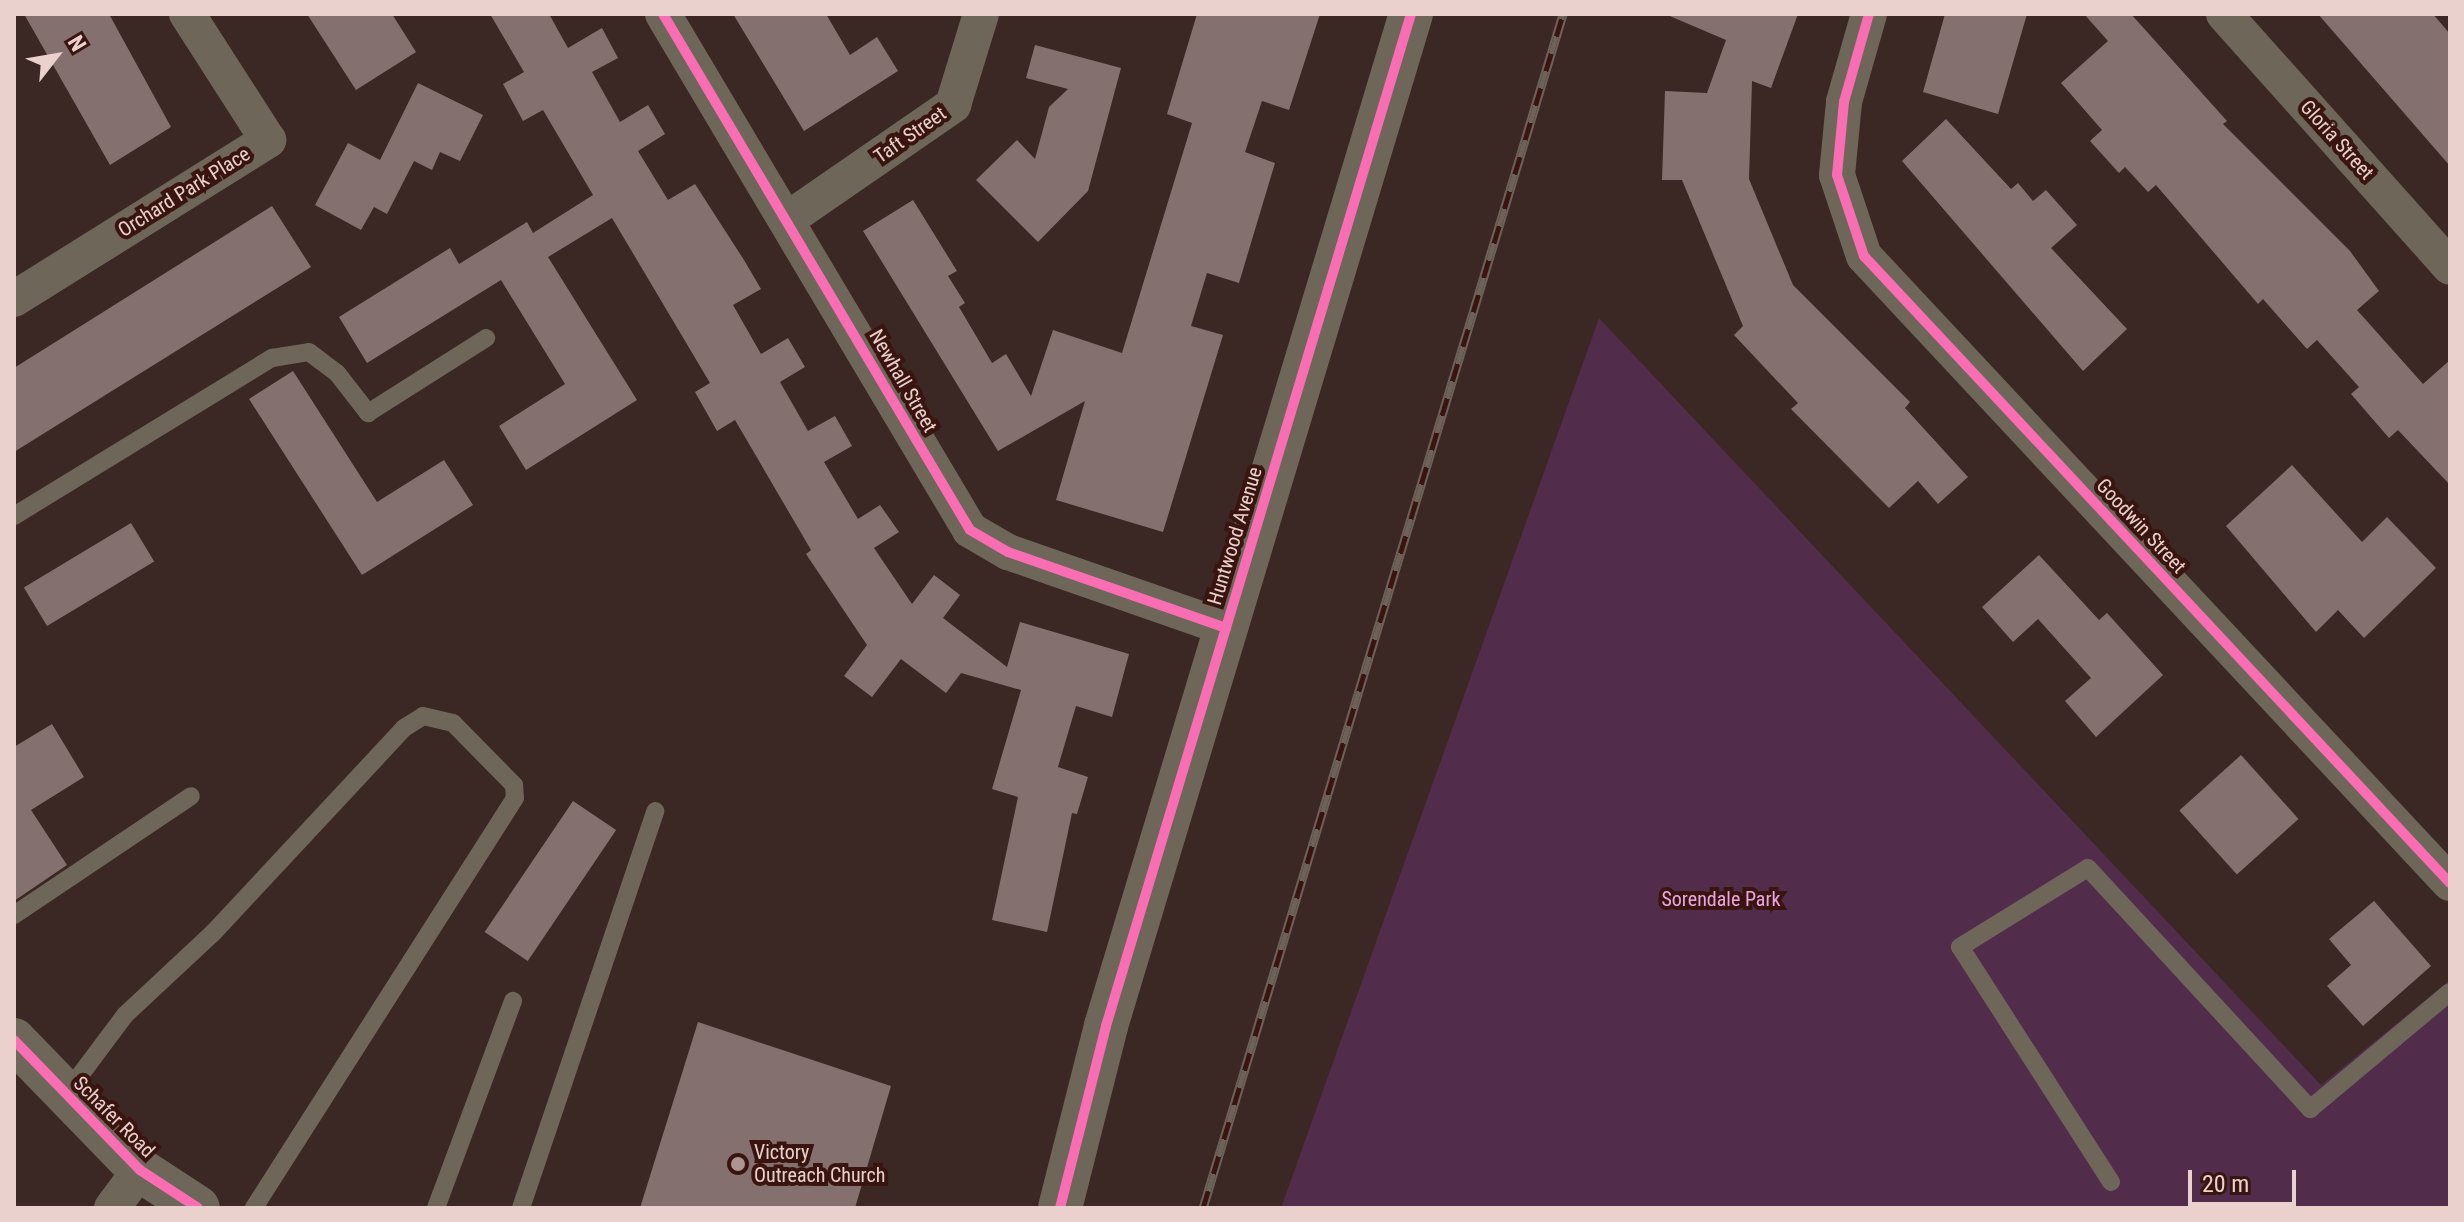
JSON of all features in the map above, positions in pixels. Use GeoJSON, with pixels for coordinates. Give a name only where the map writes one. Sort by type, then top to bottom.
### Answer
{"type":"FeatureCollection","features":[{"type":"Feature","properties":{"kind":"street","name":"Orchard Park Place"},"geometry":{"type":"LineString","coordinates":[[14,299],[268,140],[187,14]]}},
{"type":"Feature","properties":{"kind":"street","name":"Newhall Street"},"geometry":{"type":"LineString","coordinates":[[663,14],[788,219],[970,530],[1008,552],[1226,628]]}},
{"type":"Feature","properties":{"kind":"street","name":"Taft Street"},"geometry":{"type":"LineString","coordinates":[[788,219],[953,105],[981,14]]}},
{"type":"Feature","properties":{"kind":"street","name":"Huntwood Avenue"},"geometry":{"type":"LineString","coordinates":[[1060,1208],[1106,1026],[1411,14]]}},
{"type":"Feature","properties":{"kind":"street","name":"Goodwin Street"},"geometry":{"type":"LineString","coordinates":[[1869,14],[1844,102],[1837,175],[1864,256],[2450,883]]}},
{"type":"Feature","properties":{"kind":"street","name":"Gloria Street"},"geometry":{"type":"LineString","coordinates":[[2224,14],[2450,267]]}},
{"type":"Feature","properties":{"kind":"street","name":"Schafer Road"},"geometry":{"type":"LineString","coordinates":[[14,1040],[140,1170],[198,1208]]}},
{"type":"Feature","properties":{"kind":"street"},"geometry":{"type":"LineString","coordinates":[[112,1208],[140,1170]]}},
{"type":"Feature","properties":{"kind":"lane"},"geometry":{"type":"LineString","coordinates":[[14,516],[272,358],[309,352],[337,373],[368,413],[486,338]]}},
{"type":"Feature","properties":{"kind":"lane"},"geometry":{"type":"LineString","coordinates":[[66,1094],[125,1015],[213,933],[404,728],[423,716],[453,723],[514,785],[515,798],[254,1208]]}},
{"type":"Feature","properties":{"kind":"lane"},"geometry":{"type":"LineString","coordinates":[[14,915],[191,796]]}},
{"type":"Feature","properties":{"kind":"lane"},"geometry":{"type":"LineString","coordinates":[[521,1208],[655,811]]}},
{"type":"Feature","properties":{"kind":"lane"},"geometry":{"type":"LineString","coordinates":[[2111,1182],[1960,947],[2088,868],[2310,1109],[2450,992]]}},
{"type":"Feature","properties":{"kind":"lane"},"geometry":{"type":"LineString","coordinates":[[436,1208],[513,1001]]}},
{"type":"Feature","properties":{"kind":"green space","name":"Sorendale Park"},"geometry":{"type":"Polygon","coordinates":[[[1599,318],[2321,1085],[2450,980],[2450,1208],[1281,1208],[1599,318]]]}},
{"type":"Feature","properties":{"kind":"building"},"geometry":{"type":"Polygon","coordinates":[[[24,14],[109,14],[171,127],[110,165],[24,14]]]}},
{"type":"Feature","properties":{"kind":"building"},"geometry":{"type":"Polygon","coordinates":[[[307,14],[392,14],[416,52],[356,90],[307,14]]]}},
{"type":"Feature","properties":{"kind":"building"},"geometry":{"type":"Polygon","coordinates":[[[490,14],[549,14],[568,48],[602,28],[618,58],[592,72],[620,122],[648,105],[665,134],[638,151],[668,200],[695,184],[744,260],[761,289],[733,305],[761,354],[788,338],[805,367],[780,382],[808,431],[835,416],[852,446],[824,462],[858,519],[880,505],[899,532],[874,548],[912,604],[934,575],[960,595],[943,618],[1007,667],[1020,622],[1129,654],[1112,717],[1076,706],[1058,767],[1088,777],[1077,814],[1072,813],[1047,932],[992,920],[1018,797],[992,789],[1021,690],[961,673],[946,693],[901,659],[872,697],[844,676],[867,645],[806,554],[811,550],[735,420],[717,431],[695,392],[710,383],[612,218],[548,257],[637,400],[526,470],[499,426],[565,384],[501,280],[367,363],[339,317],[450,248],[459,264],[527,222],[533,233],[593,195],[543,110],[523,121],[503,84],[524,72],[490,14]]]}},
{"type":"Feature","properties":{"kind":"building"},"geometry":{"type":"Polygon","coordinates":[[[733,14],[826,14],[850,55],[877,37],[898,71],[804,131],[733,14]]]}},
{"type":"Feature","properties":{"kind":"building"},"geometry":{"type":"Polygon","coordinates":[[[1197,14],[1320,14],[1289,110],[1262,101],[1245,152],[1275,163],[1239,283],[1207,273],[1191,326],[1223,335],[1163,532],[1056,500],[1085,401],[998,451],[863,231],[913,200],[957,271],[948,276],[965,303],[959,307],[992,363],[1006,354],[1031,396],[1053,330],[1122,353],[1192,123],[1167,114],[1197,14]]]}},
{"type":"Feature","properties":{"kind":"building"},"geometry":{"type":"Polygon","coordinates":[[[1665,14],[1798,14],[1771,88],[1752,81],[1749,179],[1793,285],[1910,402],[1905,408],[1968,477],[1938,504],[1918,481],[1889,508],[1791,409],[1798,403],[1734,335],[1743,326],[1682,180],[1662,180],[1665,91],[1707,93],[1726,40],[1665,14]]]}},
{"type":"Feature","properties":{"kind":"building"},"geometry":{"type":"Polygon","coordinates":[[[1945,14],[2027,14],[1998,114],[1923,92],[1945,14]]]}},
{"type":"Feature","properties":{"kind":"building"},"geometry":{"type":"Polygon","coordinates":[[[2084,14],[2131,14],[2227,121],[2223,124],[2350,251],[2379,291],[2357,310],[2423,384],[2450,360],[2450,485],[2398,430],[2389,438],[2351,394],[2359,387],[2317,340],[2307,349],[2263,299],[2258,304],[2156,185],[2148,192],[2125,167],[2119,173],[2090,141],[2102,130],[2061,83],[2108,41],[2084,14]]]}},
{"type":"Feature","properties":{"kind":"building"},"geometry":{"type":"Polygon","coordinates":[[[2318,14],[2433,14],[2450,34],[2450,166],[2318,14]]]}},
{"type":"Feature","properties":{"kind":"building"},"geometry":{"type":"Polygon","coordinates":[[[1035,45],[1121,68],[1088,191],[1038,242],[976,180],[1017,140],[1035,159],[1049,107],[1068,89],[1026,78],[1035,45]]]}},
{"type":"Feature","properties":{"kind":"building"},"geometry":{"type":"Polygon","coordinates":[[[418,83],[483,115],[460,161],[440,152],[432,170],[414,161],[387,214],[374,207],[361,230],[315,205],[348,143],[380,160],[418,83]]]}},
{"type":"Feature","properties":{"kind":"building"},"geometry":{"type":"Polygon","coordinates":[[[1946,119],[2011,189],[2018,183],[2033,201],[2046,190],[2077,225],[2051,248],[2127,329],[2083,371],[1902,161],[1946,119]]]}},
{"type":"Feature","properties":{"kind":"building"},"geometry":{"type":"Polygon","coordinates":[[[272,206],[311,267],[14,452],[14,368],[272,206]]]}},
{"type":"Feature","properties":{"kind":"building"},"geometry":{"type":"Polygon","coordinates":[[[293,371],[377,502],[444,460],[473,505],[362,575],[249,399],[293,371]]]}},
{"type":"Feature","properties":{"kind":"building"},"geometry":{"type":"Polygon","coordinates":[[[2292,465],[2362,542],[2387,517],[2436,568],[2364,638],[2338,610],[2316,632],[2226,526],[2292,465]]]}},
{"type":"Feature","properties":{"kind":"building"},"geometry":{"type":"Polygon","coordinates":[[[131,523],[154,562],[47,626],[24,587],[131,523]]]}},
{"type":"Feature","properties":{"kind":"building"},"geometry":{"type":"Polygon","coordinates":[[[2039,555],[2099,620],[2107,613],[2163,675],[2096,737],[2065,701],[2091,678],[2038,619],[2013,642],[1982,607],[2039,555]]]}},
{"type":"Feature","properties":{"kind":"building"},"geometry":{"type":"Polygon","coordinates":[[[52,724],[84,777],[31,810],[67,865],[14,901],[14,747],[52,724]]]}},
{"type":"Feature","properties":{"kind":"building"},"geometry":{"type":"Polygon","coordinates":[[[2241,755],[2299,819],[2237,874],[2179,811],[2241,755]]]}},
{"type":"Feature","properties":{"kind":"building"},"geometry":{"type":"Polygon","coordinates":[[[573,801],[616,830],[528,961],[485,932],[573,801]]]}},
{"type":"Feature","properties":{"kind":"building"},"geometry":{"type":"Polygon","coordinates":[[[2374,901],[2431,966],[2363,1026],[2327,986],[2351,965],[2329,939],[2374,901]]]}},
{"type":"Feature","properties":{"kind":"building"},"geometry":{"type":"Polygon","coordinates":[[[698,1022],[891,1086],[855,1208],[640,1208],[698,1022]]]}},
{"type":"Feature","properties":{"kind":"railway"},"geometry":{"type":"LineString","coordinates":[[1203,1208],[1563,14]]}},
{"type":"Feature","properties":{"kind":"cycle path"},"geometry":{"type":"LineString","coordinates":[[663,14],[970,530],[1008,552],[1226,628]]}},
{"type":"Feature","properties":{"kind":"cycle path"},"geometry":{"type":"LineString","coordinates":[[1060,1208],[1106,1026],[1411,14]]}},
{"type":"Feature","properties":{"kind":"cycle path"},"geometry":{"type":"LineString","coordinates":[[1869,14],[1844,102],[1837,175],[1864,256],[2450,883]]}},
{"type":"Feature","properties":{"kind":"cycle path"},"geometry":{"type":"LineString","coordinates":[[14,1040],[140,1170],[198,1208]]}},
{"type":"Feature","properties":{"kind":"place","name":"Victory Outreach Church"},"geometry":{"type":"Point","coordinates":[738,1164]}}]}
